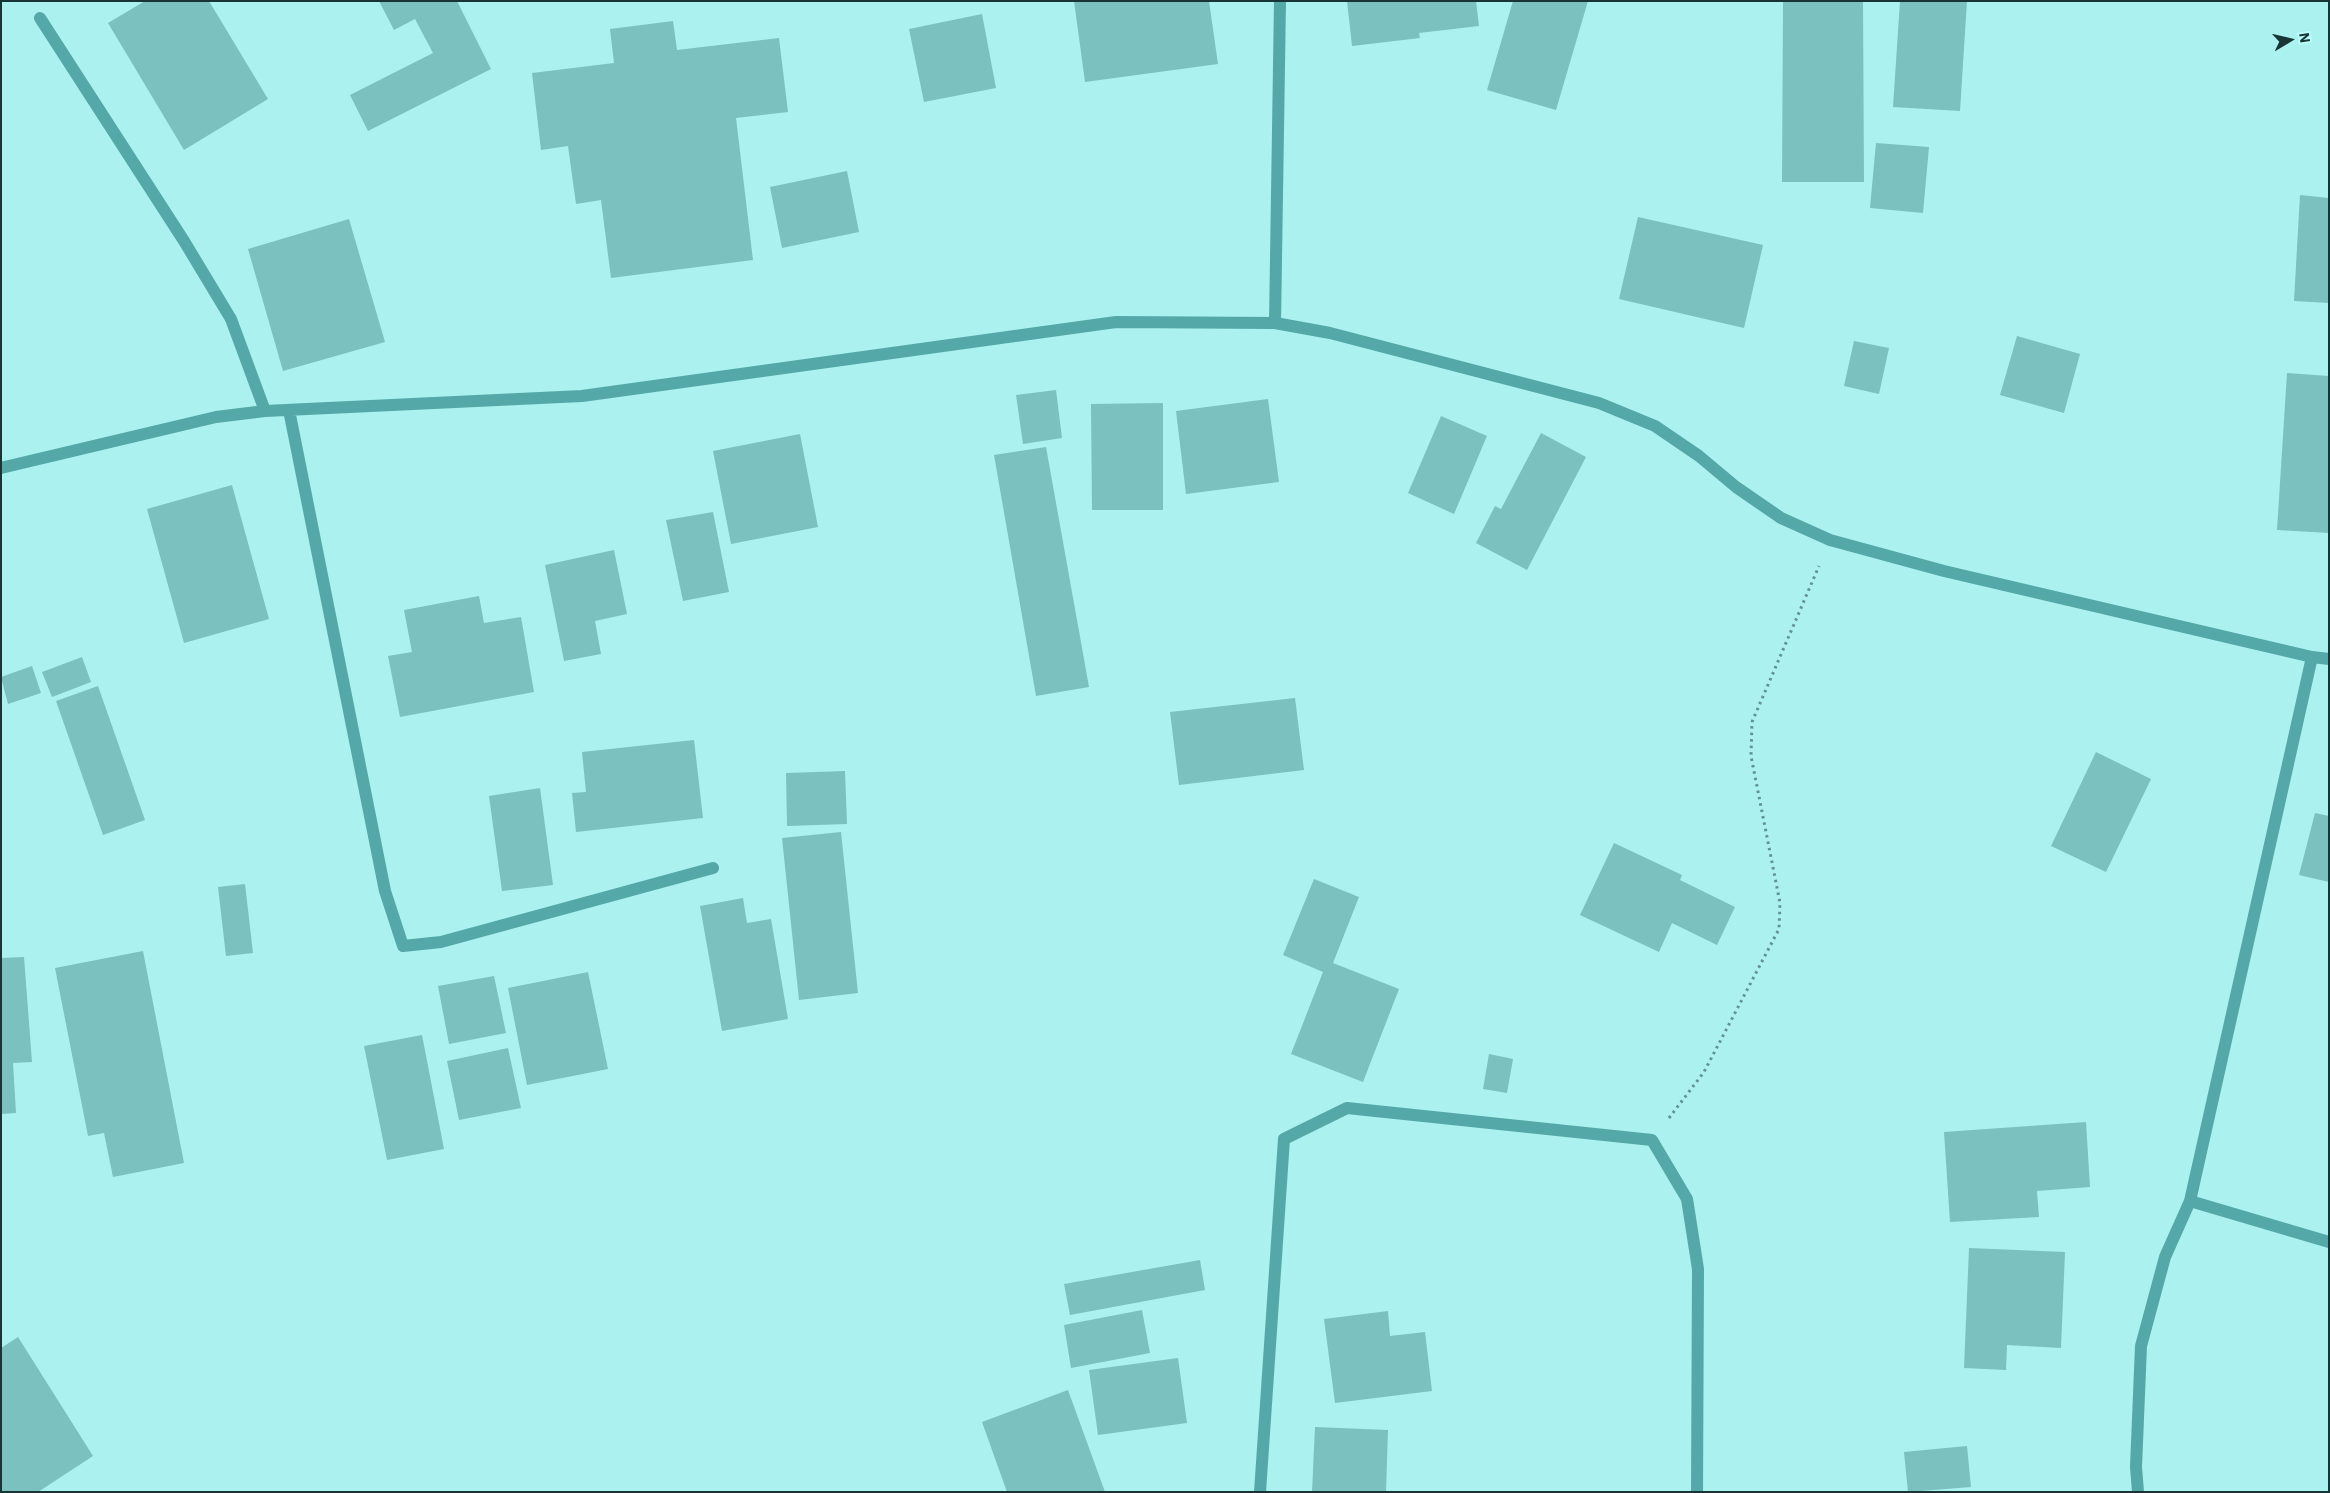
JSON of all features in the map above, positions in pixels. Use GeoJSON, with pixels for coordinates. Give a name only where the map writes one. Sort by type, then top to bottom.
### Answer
{"type":"FeatureCollection","features":[{"type":"Feature","properties":{"kind":"street"},"geometry":{"type":"LineString","coordinates":[[1275,323],[1280,1]]}},
{"type":"Feature","properties":{"kind":"street"},"geometry":{"type":"LineString","coordinates":[[40,18],[184,241],[231,319],[265,411]]}},
{"type":"Feature","properties":{"kind":"street"},"geometry":{"type":"LineString","coordinates":[[1,468],[216,417],[265,411],[582,396],[1116,322],[1275,323],[1330,333],[1599,403],[1654,426],[1699,456],[1736,487],[1781,518],[1830,540],[1944,571],[2312,657],[2329,659]]}},
{"type":"Feature","properties":{"kind":"street"},"geometry":{"type":"LineString","coordinates":[[289,410],[385,891],[403,946],[440,942],[712,868]]}},
{"type":"Feature","properties":{"kind":"street"},"geometry":{"type":"LineString","coordinates":[[2138,1492],[2136,1467],[2141,1346],[2165,1256],[2190,1201],[2312,657]]}},
{"type":"Feature","properties":{"kind":"street"},"geometry":{"type":"LineString","coordinates":[[1260,1492],[1284,1139],[1347,1108],[1652,1140],[1687,1199],[1698,1269],[1697,1492]]}},
{"type":"Feature","properties":{"kind":"street"},"geometry":{"type":"LineString","coordinates":[[2190,1201],[2329,1242]]}},
{"type":"Feature","properties":{"kind":"path"},"geometry":{"type":"LineString","coordinates":[[1652,1140],[1704,1072],[1779,929],[1780,903],[1751,756],[1752,722],[1830,540]]}},
{"type":"Feature","properties":{"kind":"building"},"geometry":{"type":"Polygon","coordinates":[[[145,1],[209,1],[268,99],[184,150],[108,23],[145,1]]]}},
{"type":"Feature","properties":{"kind":"building"},"geometry":{"type":"Polygon","coordinates":[[[379,1],[457,1],[491,69],[368,131],[350,95],[433,53],[415,19],[394,30],[379,1]]]}},
{"type":"Feature","properties":{"kind":"building"},"geometry":{"type":"Polygon","coordinates":[[[1074,1],[1209,1],[1218,64],[1085,82],[1074,1]]]}},
{"type":"Feature","properties":{"kind":"building"},"geometry":{"type":"Polygon","coordinates":[[[1347,1],[1476,1],[1479,26],[1419,33],[1420,38],[1352,46],[1347,1]]]}},
{"type":"Feature","properties":{"kind":"building"},"geometry":{"type":"Polygon","coordinates":[[[1513,1],[1588,1],[1556,110],[1487,90],[1513,1]]]}},
{"type":"Feature","properties":{"kind":"building"},"geometry":{"type":"Polygon","coordinates":[[[1783,1],[1863,1],[1864,182],[1782,182],[1783,1]]]}},
{"type":"Feature","properties":{"kind":"building"},"geometry":{"type":"Polygon","coordinates":[[[1900,1],[1967,1],[1960,111],[1893,107],[1900,1]]]}},
{"type":"Feature","properties":{"kind":"building"},"geometry":{"type":"Polygon","coordinates":[[[982,14],[996,88],[924,102],[909,29],[982,14]]]}},
{"type":"Feature","properties":{"kind":"building"},"geometry":{"type":"Polygon","coordinates":[[[673,21],[677,50],[779,38],[788,112],[736,118],[753,260],[611,278],[601,200],[576,204],[568,146],[541,150],[532,73],[614,63],[610,29],[673,21]]]}},
{"type":"Feature","properties":{"kind":"building"},"geometry":{"type":"Polygon","coordinates":[[[1876,143],[1929,147],[1923,213],[1870,208],[1876,143]]]}},
{"type":"Feature","properties":{"kind":"building"},"geometry":{"type":"Polygon","coordinates":[[[847,171],[859,232],[782,248],[770,187],[847,171]]]}},
{"type":"Feature","properties":{"kind":"building"},"geometry":{"type":"Polygon","coordinates":[[[2300,195],[2329,198],[2329,303],[2294,301],[2300,195]]]}},
{"type":"Feature","properties":{"kind":"building"},"geometry":{"type":"Polygon","coordinates":[[[1638,217],[1763,245],[1744,328],[1619,299],[1638,217]]]}},
{"type":"Feature","properties":{"kind":"building"},"geometry":{"type":"Polygon","coordinates":[[[349,219],[385,342],[283,371],[248,249],[349,219]]]}},
{"type":"Feature","properties":{"kind":"building"},"geometry":{"type":"Polygon","coordinates":[[[2017,336],[2080,354],[2064,413],[2000,395],[2017,336]]]}},
{"type":"Feature","properties":{"kind":"building"},"geometry":{"type":"Polygon","coordinates":[[[1854,341],[1889,348],[1879,394],[1844,386],[1854,341]]]}},
{"type":"Feature","properties":{"kind":"building"},"geometry":{"type":"Polygon","coordinates":[[[2287,373],[2329,376],[2329,533],[2277,530],[2287,373]]]}},
{"type":"Feature","properties":{"kind":"building"},"geometry":{"type":"Polygon","coordinates":[[[1056,390],[1062,438],[1023,444],[1016,395],[1056,390]]]}},
{"type":"Feature","properties":{"kind":"building"},"geometry":{"type":"Polygon","coordinates":[[[1268,399],[1279,482],[1186,494],[1176,411],[1268,399]]]}},
{"type":"Feature","properties":{"kind":"building"},"geometry":{"type":"Polygon","coordinates":[[[1163,403],[1163,510],[1092,510],[1091,404],[1163,403]]]}},
{"type":"Feature","properties":{"kind":"building"},"geometry":{"type":"Polygon","coordinates":[[[1441,416],[1487,436],[1454,514],[1408,493],[1441,416]]]}},
{"type":"Feature","properties":{"kind":"building"},"geometry":{"type":"Polygon","coordinates":[[[1541,433],[1586,457],[1527,570],[1476,543],[1495,506],[1501,509],[1541,433]]]}},
{"type":"Feature","properties":{"kind":"building"},"geometry":{"type":"Polygon","coordinates":[[[800,434],[818,527],[731,544],[713,451],[800,434]]]}},
{"type":"Feature","properties":{"kind":"building"},"geometry":{"type":"Polygon","coordinates":[[[1046,447],[1089,687],[1036,696],[994,455],[1046,447]]]}},
{"type":"Feature","properties":{"kind":"building"},"geometry":{"type":"Polygon","coordinates":[[[232,485],[269,619],[184,643],[147,509],[232,485]]]}},
{"type":"Feature","properties":{"kind":"building"},"geometry":{"type":"Polygon","coordinates":[[[713,512],[729,592],[683,601],[666,520],[713,512]]]}},
{"type":"Feature","properties":{"kind":"building"},"geometry":{"type":"Polygon","coordinates":[[[614,550],[627,614],[595,621],[601,654],[564,661],[545,565],[614,550]]]}},
{"type":"Feature","properties":{"kind":"building"},"geometry":{"type":"Polygon","coordinates":[[[479,596],[484,623],[521,617],[534,692],[400,717],[388,656],[412,652],[404,610],[479,596]]]}},
{"type":"Feature","properties":{"kind":"building"},"geometry":{"type":"Polygon","coordinates":[[[82,657],[91,682],[52,697],[42,672],[82,657]]]}},
{"type":"Feature","properties":{"kind":"building"},"geometry":{"type":"Polygon","coordinates":[[[32,666],[41,693],[8,704],[1,677],[32,666]]]}},
{"type":"Feature","properties":{"kind":"building"},"geometry":{"type":"Polygon","coordinates":[[[98,686],[145,820],[103,835],[56,701],[98,686]]]}},
{"type":"Feature","properties":{"kind":"building"},"geometry":{"type":"Polygon","coordinates":[[[1295,698],[1304,770],[1179,785],[1170,712],[1295,698]]]}},
{"type":"Feature","properties":{"kind":"building"},"geometry":{"type":"Polygon","coordinates":[[[694,740],[703,818],[576,832],[572,793],[586,792],[582,752],[694,740]]]}},
{"type":"Feature","properties":{"kind":"building"},"geometry":{"type":"Polygon","coordinates":[[[2096,752],[2151,779],[2106,872],[2051,846],[2096,752]]]}},
{"type":"Feature","properties":{"kind":"building"},"geometry":{"type":"Polygon","coordinates":[[[845,771],[847,824],[787,826],[786,773],[845,771]]]}},
{"type":"Feature","properties":{"kind":"building"},"geometry":{"type":"Polygon","coordinates":[[[540,788],[553,885],[502,891],[489,796],[540,788]]]}},
{"type":"Feature","properties":{"kind":"building"},"geometry":{"type":"Polygon","coordinates":[[[2315,813],[2329,816],[2329,882],[2299,875],[2315,813]]]}},
{"type":"Feature","properties":{"kind":"building"},"geometry":{"type":"Polygon","coordinates":[[[841,832],[858,993],[799,1000],[782,838],[841,832]]]}},
{"type":"Feature","properties":{"kind":"building"},"geometry":{"type":"Polygon","coordinates":[[[1614,843],[1682,875],[1680,880],[1735,907],[1717,945],[1672,923],[1659,952],[1580,915],[1614,843]]]}},
{"type":"Feature","properties":{"kind":"building"},"geometry":{"type":"Polygon","coordinates":[[[1314,879],[1359,897],[1333,963],[1399,989],[1363,1082],[1291,1054],[1323,972],[1283,955],[1314,879]]]}},
{"type":"Feature","properties":{"kind":"building"},"geometry":{"type":"Polygon","coordinates":[[[245,884],[253,953],[226,956],[218,887],[245,884]]]}},
{"type":"Feature","properties":{"kind":"building"},"geometry":{"type":"Polygon","coordinates":[[[743,898],[747,923],[771,919],[788,1019],[722,1031],[700,906],[743,898]]]}},
{"type":"Feature","properties":{"kind":"building"},"geometry":{"type":"Polygon","coordinates":[[[143,951],[184,1163],[113,1177],[104,1133],[88,1136],[55,968],[143,951]]]}},
{"type":"Feature","properties":{"kind":"building"},"geometry":{"type":"Polygon","coordinates":[[[24,957],[32,1062],[13,1063],[16,1113],[1,1114],[1,958],[24,957]]]}},
{"type":"Feature","properties":{"kind":"building"},"geometry":{"type":"Polygon","coordinates":[[[588,972],[608,1069],[527,1085],[508,988],[588,972]]]}},
{"type":"Feature","properties":{"kind":"building"},"geometry":{"type":"Polygon","coordinates":[[[494,976],[506,1033],[449,1044],[438,986],[494,976]]]}},
{"type":"Feature","properties":{"kind":"building"},"geometry":{"type":"Polygon","coordinates":[[[422,1035],[444,1149],[387,1160],[364,1046],[422,1035]]]}},
{"type":"Feature","properties":{"kind":"building"},"geometry":{"type":"Polygon","coordinates":[[[508,1048],[521,1108],[459,1120],[447,1061],[508,1048]]]}},
{"type":"Feature","properties":{"kind":"building"},"geometry":{"type":"Polygon","coordinates":[[[1489,1054],[1513,1059],[1507,1093],[1483,1089],[1489,1054]]]}},
{"type":"Feature","properties":{"kind":"building"},"geometry":{"type":"Polygon","coordinates":[[[2086,1122],[2090,1187],[2037,1191],[2039,1217],[1950,1222],[1944,1132],[2086,1122]]]}},
{"type":"Feature","properties":{"kind":"building"},"geometry":{"type":"Polygon","coordinates":[[[1969,1248],[2065,1252],[2061,1348],[2007,1345],[2006,1370],[1964,1368],[1969,1248]]]}},
{"type":"Feature","properties":{"kind":"building"},"geometry":{"type":"Polygon","coordinates":[[[1200,1260],[1205,1290],[1070,1315],[1064,1284],[1200,1260]]]}},
{"type":"Feature","properties":{"kind":"building"},"geometry":{"type":"Polygon","coordinates":[[[1142,1310],[1150,1353],[1071,1368],[1064,1325],[1142,1310]]]}},
{"type":"Feature","properties":{"kind":"building"},"geometry":{"type":"Polygon","coordinates":[[[1388,1311],[1390,1336],[1425,1332],[1432,1391],[1335,1403],[1324,1319],[1388,1311]]]}},
{"type":"Feature","properties":{"kind":"building"},"geometry":{"type":"Polygon","coordinates":[[[18,1337],[93,1456],[38,1492],[1,1492],[1,1348],[18,1337]]]}},
{"type":"Feature","properties":{"kind":"building"},"geometry":{"type":"Polygon","coordinates":[[[1178,1358],[1187,1423],[1098,1435],[1089,1370],[1178,1358]]]}},
{"type":"Feature","properties":{"kind":"building"},"geometry":{"type":"Polygon","coordinates":[[[1068,1390],[1105,1492],[1007,1492],[982,1422],[1068,1390]]]}},
{"type":"Feature","properties":{"kind":"building"},"geometry":{"type":"Polygon","coordinates":[[[1315,1427],[1388,1430],[1386,1492],[1312,1492],[1315,1427]]]}},
{"type":"Feature","properties":{"kind":"building"},"geometry":{"type":"Polygon","coordinates":[[[1967,1446],[1971,1487],[1908,1492],[1904,1452],[1967,1446]]]}}]}
